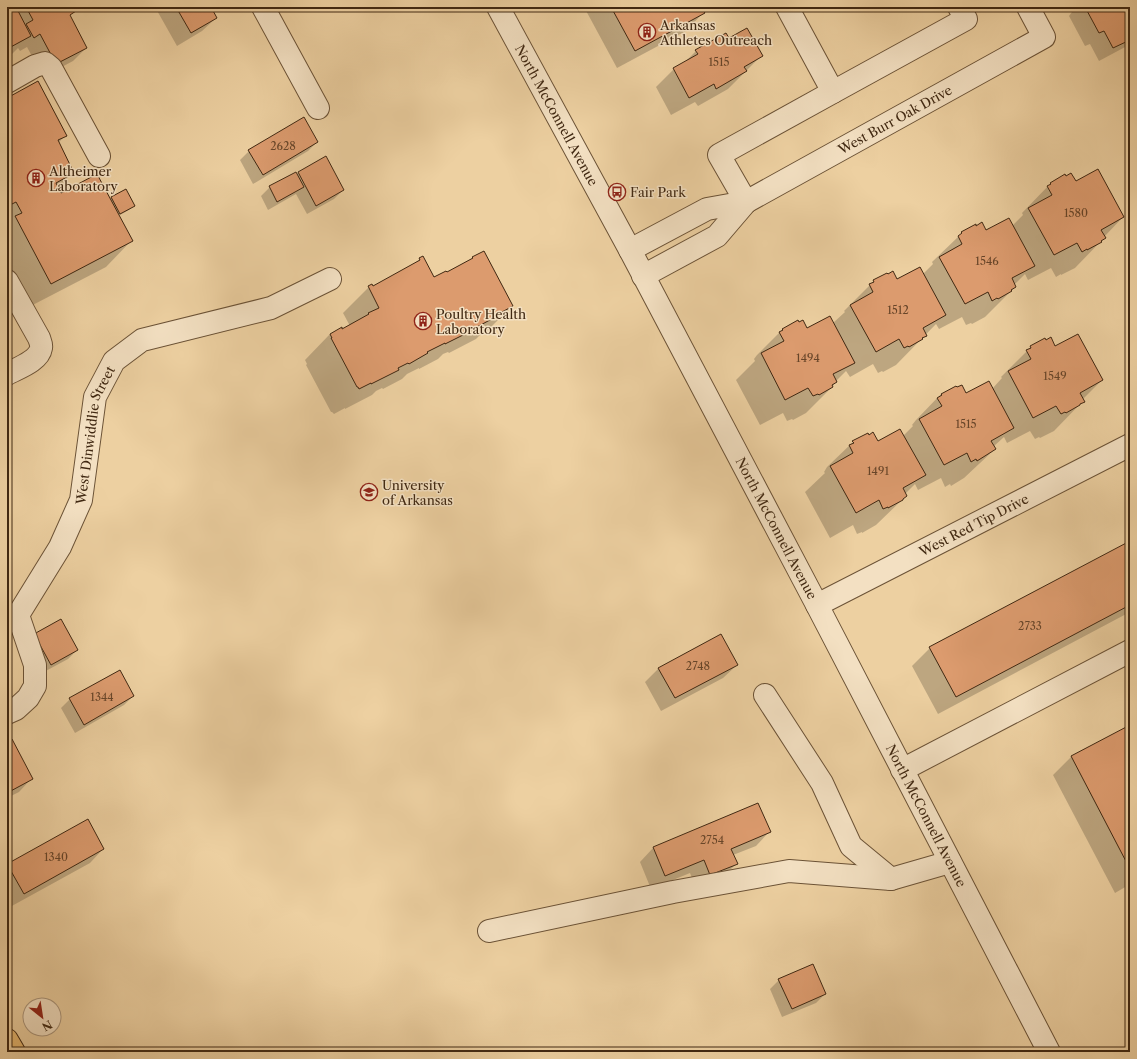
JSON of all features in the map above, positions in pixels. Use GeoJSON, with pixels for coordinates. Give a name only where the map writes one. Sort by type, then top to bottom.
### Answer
{"type":"FeatureCollection","features":[{"type":"Feature","properties":{"kind":"main road"},"geometry":{"type":"LineString","coordinates":[[7,1040],[14,1052]]}},
{"type":"Feature","properties":{"kind":"street"},"geometry":{"type":"LineString","coordinates":[[262,7],[318,108]]}},
{"type":"Feature","properties":{"kind":"street","name":"North McConnell Avenue"},"geometry":{"type":"LineString","coordinates":[[498,7],[644,276],[1049,1052]]}},
{"type":"Feature","properties":{"kind":"street"},"geometry":{"type":"LineString","coordinates":[[787,7],[833,92]]}},
{"type":"Feature","properties":{"kind":"street"},"geometry":{"type":"LineString","coordinates":[[746,202],[719,155],[966,19],[960,7]]}},
{"type":"Feature","properties":{"kind":"street","name":"West Burr Oak Drive"},"geometry":{"type":"LineString","coordinates":[[630,250],[707,209],[746,202],[1044,37],[1028,7]]}},
{"type":"Feature","properties":{"kind":"street"},"geometry":{"type":"LineString","coordinates":[[7,82],[35,66],[45,63],[51,68],[99,156]]}},
{"type":"Feature","properties":{"kind":"street","name":"West Burr Oak Drive"},"geometry":{"type":"LineString","coordinates":[[644,276],[717,236],[746,202]]}},
{"type":"Feature","properties":{"kind":"street","name":"West Dinwiddlie Street"},"geometry":{"type":"LineString","coordinates":[[7,714],[16,709],[28,698],[35,686],[35,665],[13,608],[60,547],[81,500],[96,397],[114,361],[142,340],[271,308],[330,279]]}},
{"type":"Feature","properties":{"kind":"street"},"geometry":{"type":"LineString","coordinates":[[7,282],[40,338],[42,346],[38,355],[27,364],[7,374]]}},
{"type":"Feature","properties":{"kind":"street","name":"West Red Tip Drive"},"geometry":{"type":"LineString","coordinates":[[817,605],[1130,445]]}},
{"type":"Feature","properties":{"kind":"street"},"geometry":{"type":"LineString","coordinates":[[902,770],[1130,651]]}},
{"type":"Feature","properties":{"kind":"street"},"geometry":{"type":"LineString","coordinates":[[765,695],[822,783],[851,846],[891,879]]}},
{"type":"Feature","properties":{"kind":"street"},"geometry":{"type":"LineString","coordinates":[[489,931],[673,892],[789,871],[891,879],[950,862]]}},
{"type":"Feature","properties":{"kind":"building"},"geometry":{"type":"Polygon","coordinates":[[[7,7],[16,7],[31,36],[7,49],[7,7]]]}},
{"type":"Feature","properties":{"kind":"building"},"geometry":{"type":"Polygon","coordinates":[[[26,7],[74,7],[76,11],[70,15],[87,48],[56,64],[40,34],[34,38],[26,24],[33,20],[26,7]]]}},
{"type":"Feature","properties":{"kind":"building"},"geometry":{"type":"Polygon","coordinates":[[[176,7],[211,7],[217,18],[191,33],[176,7]]]}},
{"type":"Feature","properties":{"kind":"building","name":"Arkansas Athletes Outreach"},"geometry":{"type":"Polygon","coordinates":[[[611,7],[701,7],[705,13],[635,51],[611,7]]]}},
{"type":"Feature","properties":{"kind":"building"},"geometry":{"type":"Polygon","coordinates":[[[1085,7],[1130,7],[1130,40],[1113,48],[1104,31],[1099,33],[1085,7]]]}},
{"type":"Feature","properties":{"kind":"building"},"geometry":{"type":"Polygon","coordinates":[[[747,28],[763,56],[744,67],[747,71],[716,89],[714,84],[689,98],[673,68],[698,54],[695,50],[726,33],[729,38],[747,28]]]}},
{"type":"Feature","properties":{"kind":"building","name":"Altheimer Laboratory"},"geometry":{"type":"Polygon","coordinates":[[[38,81],[67,136],[58,140],[74,173],[56,183],[61,193],[97,174],[133,241],[51,284],[15,216],[22,213],[16,202],[10,205],[7,200],[7,98],[38,81]]]}},
{"type":"Feature","properties":{"kind":"building"},"geometry":{"type":"Polygon","coordinates":[[[304,117],[318,142],[263,175],[248,150],[304,117]]]}},
{"type":"Feature","properties":{"kind":"building"},"geometry":{"type":"Polygon","coordinates":[[[326,156],[344,190],[316,206],[298,172],[326,156]]]}},
{"type":"Feature","properties":{"kind":"building"},"geometry":{"type":"Polygon","coordinates":[[[1098,169],[1124,217],[1101,230],[1106,238],[1101,241],[1102,242],[1082,252],[1077,243],[1054,255],[1028,208],[1052,195],[1047,186],[1065,174],[1066,176],[1071,173],[1076,181],[1098,169]]]}},
{"type":"Feature","properties":{"kind":"building"},"geometry":{"type":"Polygon","coordinates":[[[296,172],[304,187],[277,202],[269,186],[296,172]]]}},
{"type":"Feature","properties":{"kind":"building"},"geometry":{"type":"Polygon","coordinates":[[[126,189],[135,206],[120,214],[111,197],[126,189]]]}},
{"type":"Feature","properties":{"kind":"building"},"geometry":{"type":"Polygon","coordinates":[[[1009,218],[1035,266],[1012,278],[1016,287],[998,299],[997,298],[992,301],[988,292],[965,304],[939,257],[962,244],[958,236],[962,233],[961,232],[982,222],[986,230],[1009,218]]]}},
{"type":"Feature","properties":{"kind":"building","name":"Poultry Health Laboratory"},"geometry":{"type":"Polygon","coordinates":[[[484,251],[513,306],[475,328],[474,327],[464,332],[465,334],[427,352],[428,353],[409,364],[408,363],[398,368],[399,370],[359,389],[330,334],[342,327],[342,329],[379,308],[368,286],[372,284],[373,286],[420,260],[419,258],[423,256],[434,277],[446,271],[447,272],[484,251]]]}},
{"type":"Feature","properties":{"kind":"building"},"geometry":{"type":"Polygon","coordinates":[[[920,267],[946,315],[923,328],[927,336],[909,347],[904,348],[899,339],[876,352],[850,305],[873,292],[869,284],[874,282],[873,280],[893,271],[897,279],[920,267]]]}},
{"type":"Feature","properties":{"kind":"building"},"geometry":{"type":"Polygon","coordinates":[[[830,316],[855,363],[833,374],[837,382],[832,385],[833,387],[819,395],[813,396],[808,388],[785,400],[761,353],[784,341],[779,332],[798,320],[799,322],[803,320],[807,328],[830,316]]]}},
{"type":"Feature","properties":{"kind":"building"},"geometry":{"type":"Polygon","coordinates":[[[1078,334],[1103,380],[1080,393],[1085,402],[1066,413],[1061,414],[1056,406],[1033,418],[1008,371],[1031,359],[1026,350],[1031,348],[1030,346],[1045,338],[1046,340],[1051,337],[1055,346],[1078,334]]]}},
{"type":"Feature","properties":{"kind":"building"},"geometry":{"type":"Polygon","coordinates":[[[989,381],[1014,428],[991,441],[996,449],[977,461],[976,459],[971,462],[967,453],[944,465],[919,419],[942,406],[937,398],[942,395],[941,394],[956,386],[962,385],[966,393],[989,381]]]}},
{"type":"Feature","properties":{"kind":"building"},"geometry":{"type":"Polygon","coordinates":[[[900,429],[926,475],[903,488],[907,496],[903,500],[883,509],[879,500],[856,513],[830,466],[853,453],[849,445],[854,443],[852,441],[873,432],[878,441],[900,429]]]}},
{"type":"Feature","properties":{"kind":"building"},"geometry":{"type":"Polygon","coordinates":[[[1130,541],[1130,605],[956,697],[929,647],[1130,541]]]}},
{"type":"Feature","properties":{"kind":"building"},"geometry":{"type":"Polygon","coordinates":[[[61,619],[78,650],[51,665],[34,634],[61,619]]]}},
{"type":"Feature","properties":{"kind":"building"},"geometry":{"type":"Polygon","coordinates":[[[721,634],[738,665],[675,698],[658,668],[721,634]]]}},
{"type":"Feature","properties":{"kind":"building"},"geometry":{"type":"Polygon","coordinates":[[[120,670],[134,696],[84,725],[69,698],[120,670]]]}},
{"type":"Feature","properties":{"kind":"building"},"geometry":{"type":"Polygon","coordinates":[[[1130,725],[1130,869],[1071,756],[1130,725]]]}},
{"type":"Feature","properties":{"kind":"building"},"geometry":{"type":"Polygon","coordinates":[[[12,739],[33,779],[7,793],[7,742],[12,739]]]}},
{"type":"Feature","properties":{"kind":"building"},"geometry":{"type":"Polygon","coordinates":[[[758,803],[771,832],[731,849],[738,864],[710,875],[704,860],[665,876],[653,847],[758,803]]]}},
{"type":"Feature","properties":{"kind":"building"},"geometry":{"type":"Polygon","coordinates":[[[88,819],[104,849],[24,894],[7,864],[88,819]]]}},
{"type":"Feature","properties":{"kind":"building"},"geometry":{"type":"Polygon","coordinates":[[[813,964],[826,994],[792,1009],[778,979],[813,964]]]}},
{"type":"Feature","properties":{"kind":"place","name":"Arkansas Athletes Outreach"},"geometry":{"type":"Point","coordinates":[647,32]}},
{"type":"Feature","properties":{"kind":"place","name":"Altheimer Laboratory"},"geometry":{"type":"Point","coordinates":[36,178]}},
{"type":"Feature","properties":{"kind":"place","name":"Fair Park"},"geometry":{"type":"Point","coordinates":[617,192]}},
{"type":"Feature","properties":{"kind":"place","name":"Poultry Health Laboratory"},"geometry":{"type":"Point","coordinates":[423,321]}},
{"type":"Feature","properties":{"kind":"place","name":"University of Arkansas"},"geometry":{"type":"Point","coordinates":[369,492]}}]}
